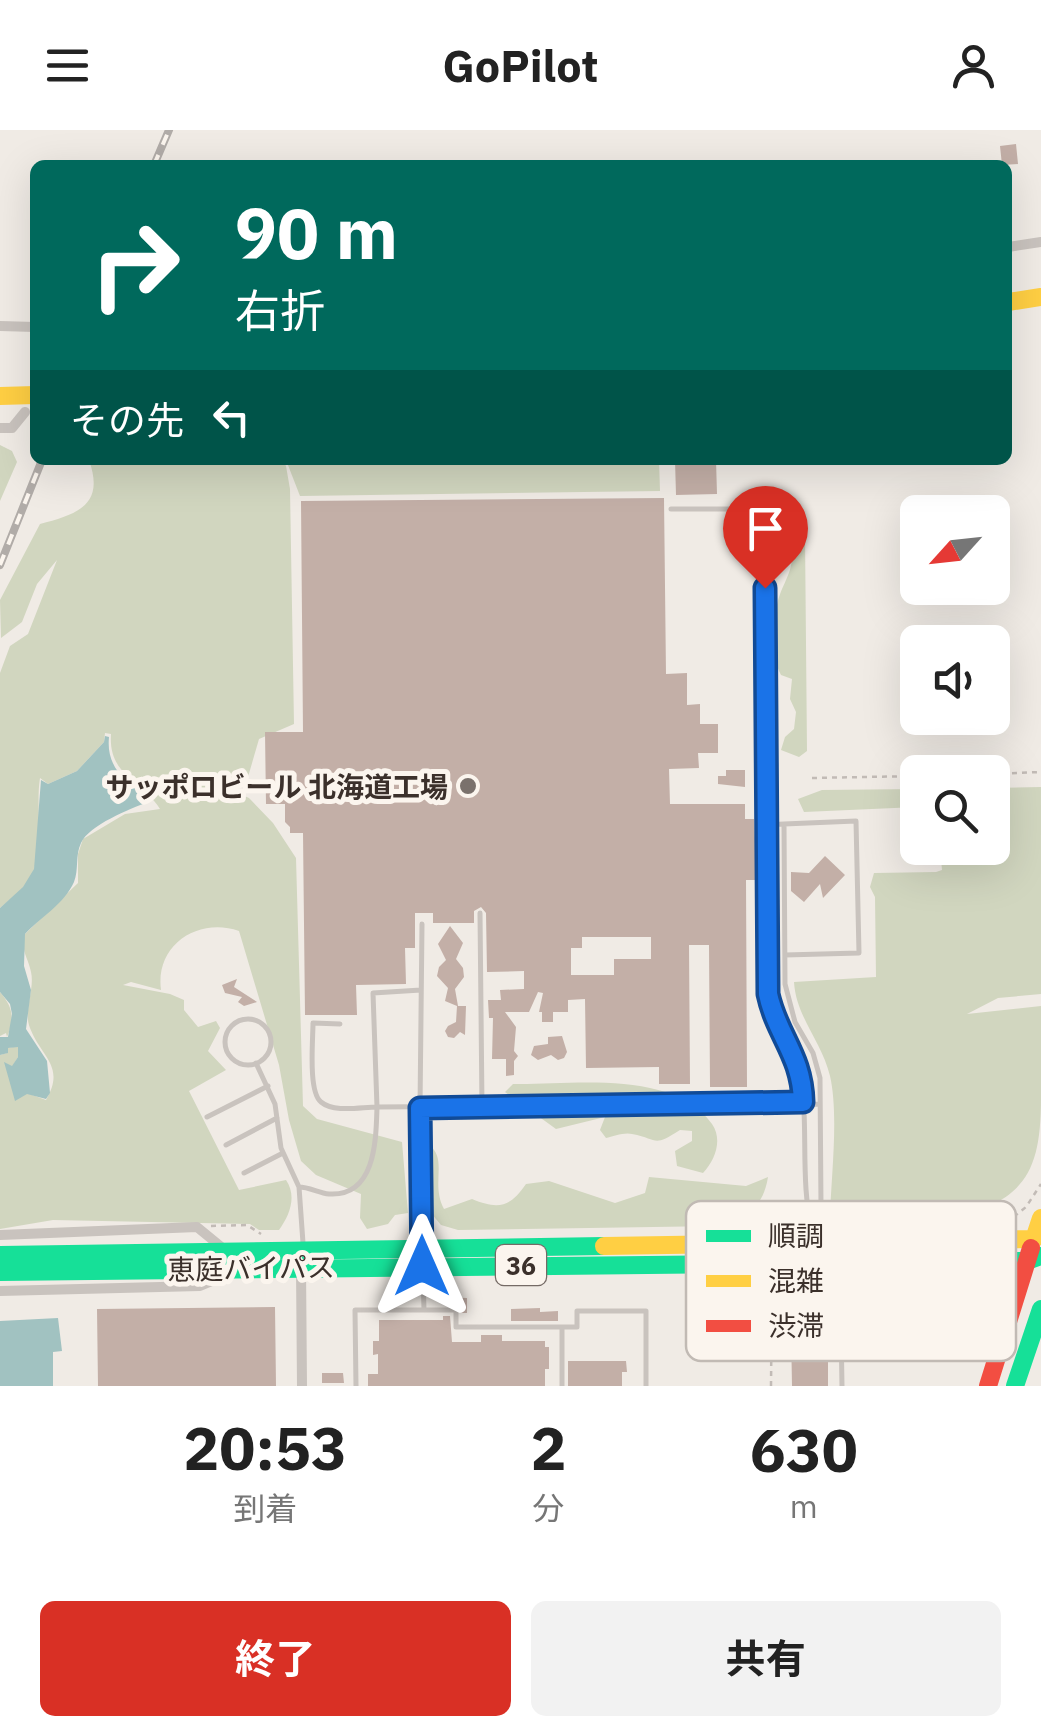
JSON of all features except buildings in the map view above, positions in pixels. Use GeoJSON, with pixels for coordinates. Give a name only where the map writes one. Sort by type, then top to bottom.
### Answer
{"type":"FeatureCollection","features":[{"type":"Feature","properties":{"kind":"main road"},"geometry":{"type":"LineString","coordinates":[[1012,301],[1041,297]]}},
{"type":"Feature","properties":{"kind":"main road"},"geometry":{"type":"LineString","coordinates":[[5,396],[30,395]]}},
{"type":"Feature","properties":{"kind":"main road"},"geometry":{"type":"LineString","coordinates":[[1016,1306],[1036,1249],[1041,1218]]}},
{"type":"Feature","properties":{"kind":"main road","name":"恵庭バイパス"},"geometry":{"type":"LineString","coordinates":[[423,1258],[686,1245]]}},
{"type":"Feature","properties":{"kind":"main road","name":"恵庭バイパス"},"geometry":{"type":"LineString","coordinates":[[0,1255],[227,1260],[686,1261]]}},
{"type":"Feature","properties":{"kind":"main road","name":"恵庭バイパス"},"geometry":{"type":"LineString","coordinates":[[0,1272],[227,1260]]}},
{"type":"Feature","properties":{"kind":"main road"},"geometry":{"type":"LineString","coordinates":[[1015,1386],[1041,1309]]}},
{"type":"Feature","properties":{"kind":"main road"},"geometry":{"type":"LineString","coordinates":[[988,1386],[997,1361]]}},
{"type":"Feature","properties":{"kind":"street"},"geometry":{"type":"LineString","coordinates":[[1012,246],[1041,242]]}},
{"type":"Feature","properties":{"kind":"street"},"geometry":{"type":"LineString","coordinates":[[0,326],[30,326]]}},
{"type":"Feature","properties":{"kind":"street"},"geometry":{"type":"LineString","coordinates":[[0,428],[12,428],[25,412]]}},
{"type":"Feature","properties":{"kind":"street"},"geometry":{"type":"LineString","coordinates":[[0,1235],[197,1227],[227,1260],[212,1281],[200,1286],[0,1291]]}},
{"type":"Feature","properties":{"kind":"street"},"geometry":{"type":"LineString","coordinates":[[301,1259],[302,1386]]}},
{"type":"Feature","properties":{"kind":"lane"},"geometry":{"type":"LineString","coordinates":[[671,508],[765,509],[767,960],[772,1011],[796,1056],[802,1078],[805,1201]]}},
{"type":"Feature","properties":{"kind":"lane"},"geometry":{"type":"LineString","coordinates":[[765,824],[856,821],[859,953],[767,960]]}},
{"type":"Feature","properties":{"kind":"lane"},"geometry":{"type":"LineString","coordinates":[[784,824],[785,957],[790,1006],[813,1053],[820,1078],[820,1201]]}},
{"type":"Feature","properties":{"kind":"lane"},"geometry":{"type":"LineString","coordinates":[[480,913],[482,1108]]}},
{"type":"Feature","properties":{"kind":"lane"},"geometry":{"type":"LineString","coordinates":[[422,924],[424,1310]]}},
{"type":"Feature","properties":{"kind":"lane"},"geometry":{"type":"LineString","coordinates":[[298,1187],[342,1193],[362,1180],[371,1166],[377,1108],[373,992],[422,990]]}},
{"type":"Feature","properties":{"kind":"lane"},"geometry":{"type":"LineString","coordinates":[[240,1020],[263,1024],[270,1038],[268,1053],[256,1063],[235,1061],[226,1050],[226,1035],[240,1020]]}},
{"type":"Feature","properties":{"kind":"lane"},"geometry":{"type":"LineString","coordinates":[[340,1024],[312,1023],[314,1092],[321,1102],[333,1108],[820,1104]]}},
{"type":"Feature","properties":{"kind":"lane"},"geometry":{"type":"LineString","coordinates":[[256,1063],[268,1086],[283,1153],[298,1187],[301,1259]]}},
{"type":"Feature","properties":{"kind":"lane"},"geometry":{"type":"LineString","coordinates":[[207,1117],[268,1086]]}},
{"type":"Feature","properties":{"kind":"lane"},"geometry":{"type":"LineString","coordinates":[[226,1146],[276,1118]]}},
{"type":"Feature","properties":{"kind":"lane"},"geometry":{"type":"LineString","coordinates":[[244,1174],[283,1153]]}},
{"type":"Feature","properties":{"kind":"lane"},"geometry":{"type":"LineString","coordinates":[[356,1386],[356,1310],[456,1310],[456,1327],[577,1327],[577,1312],[646,1311],[646,1386]]}},
{"type":"Feature","properties":{"kind":"lane"},"geometry":{"type":"LineString","coordinates":[[562,1327],[562,1386]]}},
{"type":"Feature","properties":{"kind":"lane"},"geometry":{"type":"LineString","coordinates":[[842,1361],[842,1386]]}},
{"type":"Feature","properties":{"kind":"path"},"geometry":{"type":"LineString","coordinates":[[1010,773],[1041,772]]}},
{"type":"Feature","properties":{"kind":"path"},"geometry":{"type":"LineString","coordinates":[[812,778],[900,776]]}},
{"type":"Feature","properties":{"kind":"path"},"geometry":{"type":"LineString","coordinates":[[771,1361],[771,1386]]}},
{"type":"Feature","properties":{"kind":"green space"},"geometry":{"type":"Polygon","coordinates":[[[0,445],[12,451],[17,462],[0,501],[0,445]]]}},
{"type":"Feature","properties":{"kind":"green space"},"geometry":{"type":"Polygon","coordinates":[[[90,465],[286,466],[290,489],[294,724],[259,739],[248,777],[229,789],[249,798],[273,823],[296,858],[303,1106],[317,1119],[402,1142],[408,1213],[395,1215],[388,1224],[367,1229],[360,1218],[361,1194],[316,1175],[301,1161],[279,1065],[239,931],[209,928],[182,938],[172,948],[161,974],[161,990],[131,982],[123,985],[184,1000],[184,1010],[198,1027],[216,1021],[220,1028],[208,1051],[226,1070],[189,1091],[239,1190],[286,1180],[291,1205],[279,1230],[259,1230],[250,1224],[53,1220],[0,1229],[0,1055],[18,1046],[18,1057],[12,1067],[5,1063],[27,1093],[46,1100],[53,1078],[50,1062],[28,1021],[32,979],[24,949],[25,934],[78,883],[78,854],[83,839],[125,814],[160,809],[121,769],[115,760],[111,734],[105,733],[104,742],[77,771],[48,784],[40,778],[39,844],[34,869],[23,888],[0,908],[0,673],[10,646],[28,634],[57,560],[37,584],[22,622],[1,638],[0,600],[40,524],[85,505],[91,497],[90,465]]]}},
{"type":"Feature","properties":{"kind":"green space"},"geometry":{"type":"Polygon","coordinates":[[[288,465],[659,465],[660,491],[300,496],[288,465]]]}},
{"type":"Feature","properties":{"kind":"green space"},"geometry":{"type":"Polygon","coordinates":[[[786,507],[796,508],[805,536],[807,751],[799,757],[781,750],[785,737],[794,729],[796,712],[790,699],[792,679],[781,675],[773,641],[777,605],[792,562],[791,544],[779,540],[775,529],[786,507]]]}},
{"type":"Feature","properties":{"kind":"green space"},"geometry":{"type":"Polygon","coordinates":[[[1041,787],[1041,994],[998,998],[967,1014],[1041,1006],[1040,1125],[1031,1167],[1022,1182],[997,1201],[831,1201],[833,1092],[826,1064],[799,1007],[794,982],[876,977],[875,897],[870,887],[874,873],[942,870],[942,865],[1010,865],[1010,788],[1041,787]]]}},
{"type":"Feature","properties":{"kind":"green space"},"geometry":{"type":"Polygon","coordinates":[[[900,789],[900,808],[804,812],[798,799],[822,790],[900,789]]]}},
{"type":"Feature","properties":{"kind":"green space"},"geometry":{"type":"Polygon","coordinates":[[[0,992],[11,1013],[7,1037],[6,1033],[0,1036],[0,992]]]}},
{"type":"Feature","properties":{"kind":"green space"},"geometry":{"type":"Polygon","coordinates":[[[513,1084],[620,1084],[673,1095],[712,1124],[717,1137],[714,1156],[703,1173],[677,1166],[675,1151],[692,1141],[692,1131],[680,1130],[656,1141],[629,1134],[606,1138],[600,1130],[605,1117],[556,1129],[505,1092],[513,1084]]]}},
{"type":"Feature","properties":{"kind":"green space"},"geometry":{"type":"Polygon","coordinates":[[[428,1144],[439,1164],[444,1209],[472,1199],[490,1205],[503,1204],[515,1198],[526,1184],[549,1181],[615,1203],[645,1193],[649,1177],[746,1186],[768,1177],[759,1201],[686,1201],[686,1226],[458,1230],[441,1225],[430,1212],[428,1144]]]}},
{"type":"Feature","properties":{"kind":"water"},"geometry":{"type":"Polygon","coordinates":[[[105,736],[109,737],[110,756],[118,772],[147,796],[148,802],[111,818],[85,836],[70,890],[25,934],[24,966],[31,990],[26,1029],[47,1061],[50,1093],[46,1099],[27,1094],[15,1101],[4,1062],[12,1066],[18,1057],[18,1047],[8,1048],[8,1053],[0,1055],[0,1037],[8,1037],[12,1014],[10,1004],[0,992],[0,908],[23,887],[34,869],[41,780],[48,784],[77,771],[105,736]]]}},
{"type":"Feature","properties":{"kind":"water"},"geometry":{"type":"Polygon","coordinates":[[[58,1318],[62,1351],[53,1352],[53,1386],[0,1386],[0,1321],[58,1318]]]}},
{"type":"Feature","properties":{"kind":"railway"},"geometry":{"type":"LineString","coordinates":[[156,160],[169,130]]}},
{"type":"Feature","properties":{"kind":"railway"},"geometry":{"type":"LineString","coordinates":[[0,565],[40,465]]}},
{"type":"Feature","properties":{"kind":"traffic: fast"},"geometry":{"type":"LineString","coordinates":[[0,1255],[604,1246]]}},
{"type":"Feature","properties":{"kind":"traffic: fast"},"geometry":{"type":"LineString","coordinates":[[1016,1261],[1041,1256]]}},
{"type":"Feature","properties":{"kind":"traffic: fast"},"geometry":{"type":"LineString","coordinates":[[0,1272],[686,1265]]}},
{"type":"Feature","properties":{"kind":"traffic: fast"},"geometry":{"type":"LineString","coordinates":[[1015,1386],[1041,1309]]}},
{"type":"Feature","properties":{"kind":"traffic: slow"},"geometry":{"type":"LineString","coordinates":[[1012,301],[1041,297]]}},
{"type":"Feature","properties":{"kind":"traffic: slow"},"geometry":{"type":"LineString","coordinates":[[0,396],[30,395]]}},
{"type":"Feature","properties":{"kind":"traffic: slow"},"geometry":{"type":"LineString","coordinates":[[1016,1239],[1034,1239],[1041,1218]]}},
{"type":"Feature","properties":{"kind":"traffic: slow"},"geometry":{"type":"LineString","coordinates":[[604,1246],[686,1245]]}},
{"type":"Feature","properties":{"kind":"traffic: jam"},"geometry":{"type":"LineString","coordinates":[[1016,1296],[1031,1248]]}},
{"type":"Feature","properties":{"kind":"traffic: jam"},"geometry":{"type":"LineString","coordinates":[[988,1386],[996,1361]]}},
{"type":"Feature","properties":{"kind":"place","name":"サッポロビール 北海道工場"},"geometry":{"type":"Point","coordinates":[468,786]}},
{"type":"Feature","properties":{"kind":"route"},"geometry":{"type":"LineString","coordinates":[[422,1266],[420,1108],[803,1102],[796,1056],[772,1011],[768,994],[765,588]]}}]}
